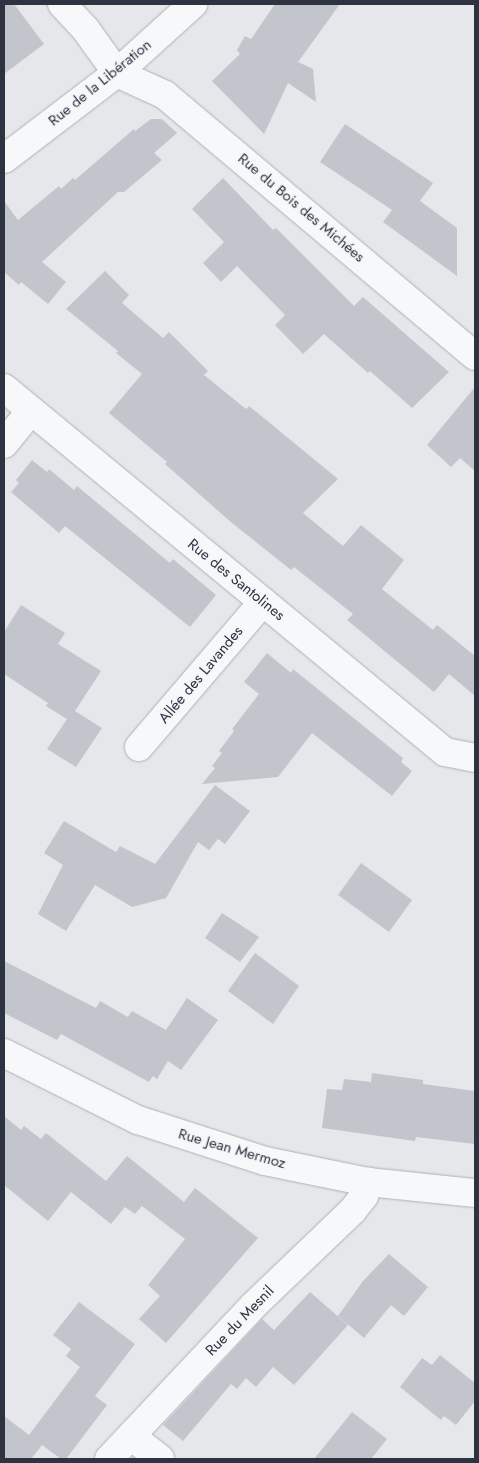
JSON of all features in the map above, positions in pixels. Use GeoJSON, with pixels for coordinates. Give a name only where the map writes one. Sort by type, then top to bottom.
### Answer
{"type":"FeatureCollection","features":[{"type":"Feature","properties":{"kind":"street"},"geometry":{"type":"LineString","coordinates":[[62,4],[86,30],[117,74]]}},
{"type":"Feature","properties":{"kind":"street","name":"Rue de la Libération"},"geometry":{"type":"LineString","coordinates":[[4,159],[117,74],[193,4]]}},
{"type":"Feature","properties":{"kind":"street","name":"Rue du Bois des Michées"},"geometry":{"type":"LineString","coordinates":[[117,74],[165,96],[475,356]]}},
{"type":"Feature","properties":{"kind":"street","name":"Rue des Santolines"},"geometry":{"type":"LineString","coordinates":[[4,388],[30,412],[444,752],[475,758]]}},
{"type":"Feature","properties":{"kind":"street"},"geometry":{"type":"LineString","coordinates":[[4,444],[30,412]]}},
{"type":"Feature","properties":{"kind":"street","name":"Allée des Lavandes"},"geometry":{"type":"LineString","coordinates":[[139,748],[263,602]]}},
{"type":"Feature","properties":{"kind":"street","name":"Rue Jean Mermoz"},"geometry":{"type":"LineString","coordinates":[[4,1053],[138,1120],[265,1162],[368,1182],[475,1193]]}},
{"type":"Feature","properties":{"kind":"street","name":"Rue du Mesnil"},"geometry":{"type":"LineString","coordinates":[[109,1459],[253,1306],[353,1210],[364,1196],[368,1182]]}},
{"type":"Feature","properties":{"kind":"street"},"geometry":{"type":"LineString","coordinates":[[130,1436],[160,1459]]}},
{"type":"Feature","properties":{"kind":"building"},"geometry":{"type":"Polygon","coordinates":[[[4,4],[14,4],[44,44],[4,74],[4,4]]]}},
{"type":"Feature","properties":{"kind":"building"},"geometry":{"type":"Polygon","coordinates":[[[275,4],[340,4],[298,62],[313,69],[316,102],[288,83],[264,134],[212,81],[240,54],[237,50],[245,36],[251,39],[275,4]]]}},
{"type":"Feature","properties":{"kind":"building"},"geometry":{"type":"Polygon","coordinates":[[[151,119],[162,119],[177,133],[154,153],[162,160],[124,192],[118,192],[42,262],[66,282],[48,304],[21,282],[19,285],[4,272],[4,201],[18,220],[59,186],[61,189],[73,178],[75,180],[134,129],[135,131],[151,119]]]}},
{"type":"Feature","properties":{"kind":"building"},"geometry":{"type":"Polygon","coordinates":[[[345,124],[433,183],[420,201],[457,228],[457,276],[383,222],[392,210],[320,162],[345,124]]]}},
{"type":"Feature","properties":{"kind":"building"},"geometry":{"type":"Polygon","coordinates":[[[223,178],[273,230],[276,228],[354,306],[363,297],[449,372],[412,408],[370,371],[368,373],[324,334],[303,354],[275,325],[285,315],[237,266],[221,282],[203,263],[224,242],[192,209],[223,178]]]}},
{"type":"Feature","properties":{"kind":"building"},"geometry":{"type":"Polygon","coordinates":[[[105,271],[129,295],[122,303],[163,338],[169,332],[208,371],[204,375],[246,409],[249,406],[338,479],[303,513],[343,546],[361,525],[404,560],[382,589],[433,630],[437,625],[475,656],[475,696],[449,674],[434,692],[347,620],[353,614],[294,567],[291,570],[232,523],[165,464],[167,462],[109,413],[142,374],[116,353],[118,351],[66,309],[105,271]]]}},
{"type":"Feature","properties":{"kind":"building"},"geometry":{"type":"Polygon","coordinates":[[[475,387],[475,471],[460,458],[451,467],[427,445],[475,387]]]}},
{"type":"Feature","properties":{"kind":"building"},"geometry":{"type":"Polygon","coordinates":[[[32,460],[47,472],[49,469],[74,490],[77,486],[170,563],[173,559],[216,595],[190,627],[65,526],[59,533],[11,492],[19,483],[16,480],[32,460]]]}},
{"type":"Feature","properties":{"kind":"building"},"geometry":{"type":"Polygon","coordinates":[[[21,605],[65,633],[58,644],[101,671],[75,711],[102,728],[76,767],[47,749],[67,719],[46,706],[48,703],[4,674],[4,632],[21,605]]]}},
{"type":"Feature","properties":{"kind":"building"},"geometry":{"type":"Polygon","coordinates":[[[267,653],[291,673],[293,669],[403,758],[401,762],[412,771],[392,796],[312,733],[278,777],[202,784],[215,768],[212,766],[222,753],[219,751],[234,731],[232,729],[259,694],[244,682],[267,653]]]}},
{"type":"Feature","properties":{"kind":"building"},"geometry":{"type":"Polygon","coordinates":[[[215,785],[250,811],[225,844],[218,839],[209,850],[198,842],[166,898],[132,907],[95,885],[66,931],[38,914],[63,865],[44,853],[64,821],[116,852],[120,846],[155,864],[215,785]]]}},
{"type":"Feature","properties":{"kind":"building"},"geometry":{"type":"Polygon","coordinates":[[[361,863],[412,900],[389,932],[338,895],[361,863]]]}},
{"type":"Feature","properties":{"kind":"building"},"geometry":{"type":"Polygon","coordinates":[[[222,913],[259,937],[240,962],[205,938],[222,913]]]}},
{"type":"Feature","properties":{"kind":"building"},"geometry":{"type":"Polygon","coordinates":[[[255,953],[299,986],[273,1024],[228,991],[255,953]]]}},
{"type":"Feature","properties":{"kind":"building"},"geometry":{"type":"Polygon","coordinates":[[[4,961],[96,1008],[100,1001],[128,1017],[132,1011],[166,1030],[187,998],[218,1020],[181,1070],[168,1061],[157,1079],[153,1076],[149,1082],[61,1034],[57,1040],[4,1013],[4,961]]]}},
{"type":"Feature","properties":{"kind":"building"},"geometry":{"type":"Polygon","coordinates":[[[372,1073],[423,1080],[423,1084],[475,1091],[475,1144],[416,1137],[415,1141],[322,1128],[327,1089],[342,1090],[344,1079],[371,1082],[372,1073]]]}},
{"type":"Feature","properties":{"kind":"building"},"geometry":{"type":"Polygon","coordinates":[[[4,1116],[21,1130],[24,1126],[41,1139],[46,1133],[106,1181],[127,1156],[184,1202],[195,1188],[258,1238],[166,1343],[139,1319],[160,1296],[148,1285],[185,1239],[142,1206],[135,1214],[125,1207],[111,1224],[71,1192],[48,1221],[4,1185],[4,1116]]]}},
{"type":"Feature","properties":{"kind":"building"},"geometry":{"type":"Polygon","coordinates":[[[389,1254],[428,1287],[404,1316],[391,1305],[364,1338],[338,1316],[363,1281],[389,1254]]]}},
{"type":"Feature","properties":{"kind":"building"},"geometry":{"type":"Polygon","coordinates":[[[310,1292],[348,1325],[294,1385],[273,1367],[256,1387],[246,1378],[237,1389],[231,1384],[183,1441],[163,1425],[262,1319],[274,1330],[310,1292]]]}},
{"type":"Feature","properties":{"kind":"building"},"geometry":{"type":"Polygon","coordinates":[[[79,1302],[135,1344],[95,1396],[107,1405],[66,1459],[61,1459],[42,1445],[31,1459],[4,1459],[4,1416],[29,1435],[80,1367],[66,1356],[71,1349],[53,1335],[79,1302]]]}},
{"type":"Feature","properties":{"kind":"building"},"geometry":{"type":"Polygon","coordinates":[[[440,1355],[475,1383],[475,1401],[456,1425],[444,1416],[441,1420],[400,1387],[422,1358],[432,1365],[440,1355]]]}},
{"type":"Feature","properties":{"kind":"building"},"geometry":{"type":"Polygon","coordinates":[[[352,1412],[387,1439],[371,1459],[314,1459],[352,1412]]]}}]}
